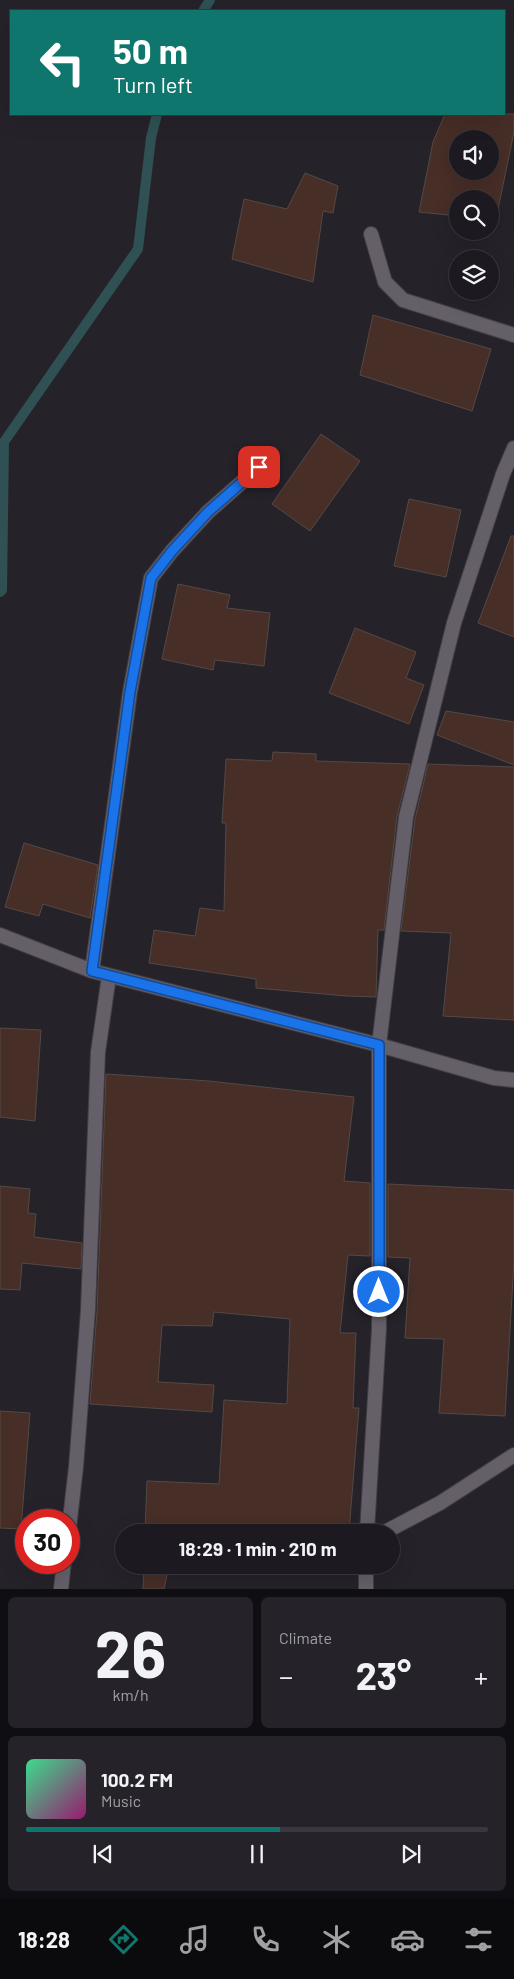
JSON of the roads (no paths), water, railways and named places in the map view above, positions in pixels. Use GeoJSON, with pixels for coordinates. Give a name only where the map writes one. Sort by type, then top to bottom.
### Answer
{"type":"FeatureCollection","features":[{"type":"Feature","properties":{"kind":"street"},"geometry":{"type":"LineString","coordinates":[[371,234],[385,282],[403,300],[514,335]]}},
{"type":"Feature","properties":{"kind":"street"},"geometry":{"type":"LineString","coordinates":[[367,1524],[378,1330],[379,1045],[406,817],[454,623],[503,474],[514,448]]}},
{"type":"Feature","properties":{"kind":"street"},"geometry":{"type":"LineString","coordinates":[[92,971],[130,692],[151,578],[172,551],[208,512],[259,467]]}},
{"type":"Feature","properties":{"kind":"street"},"geometry":{"type":"LineString","coordinates":[[0,935],[109,976],[379,1045],[494,1078],[514,1080]]}},
{"type":"Feature","properties":{"kind":"street"},"geometry":{"type":"LineString","coordinates":[[71,1509],[88,1310],[98,1052],[109,976]]}},
{"type":"Feature","properties":{"kind":"street"},"geometry":{"type":"LineString","coordinates":[[400,1524],[440,1503],[514,1455]]}},
{"type":"Feature","properties":{"kind":"street"},"geometry":{"type":"LineString","coordinates":[[61,1589],[63,1574]]}},
{"type":"Feature","properties":{"kind":"street"},"geometry":{"type":"LineString","coordinates":[[366,1574],[366,1589]]}},
{"type":"Feature","properties":{"kind":"waterway"},"geometry":{"type":"LineString","coordinates":[[204,10],[210,0]]}},
{"type":"Feature","properties":{"kind":"waterway"},"geometry":{"type":"LineString","coordinates":[[0,592],[2,590],[4,442],[138,249],[151,138],[157,115]]}}]}
